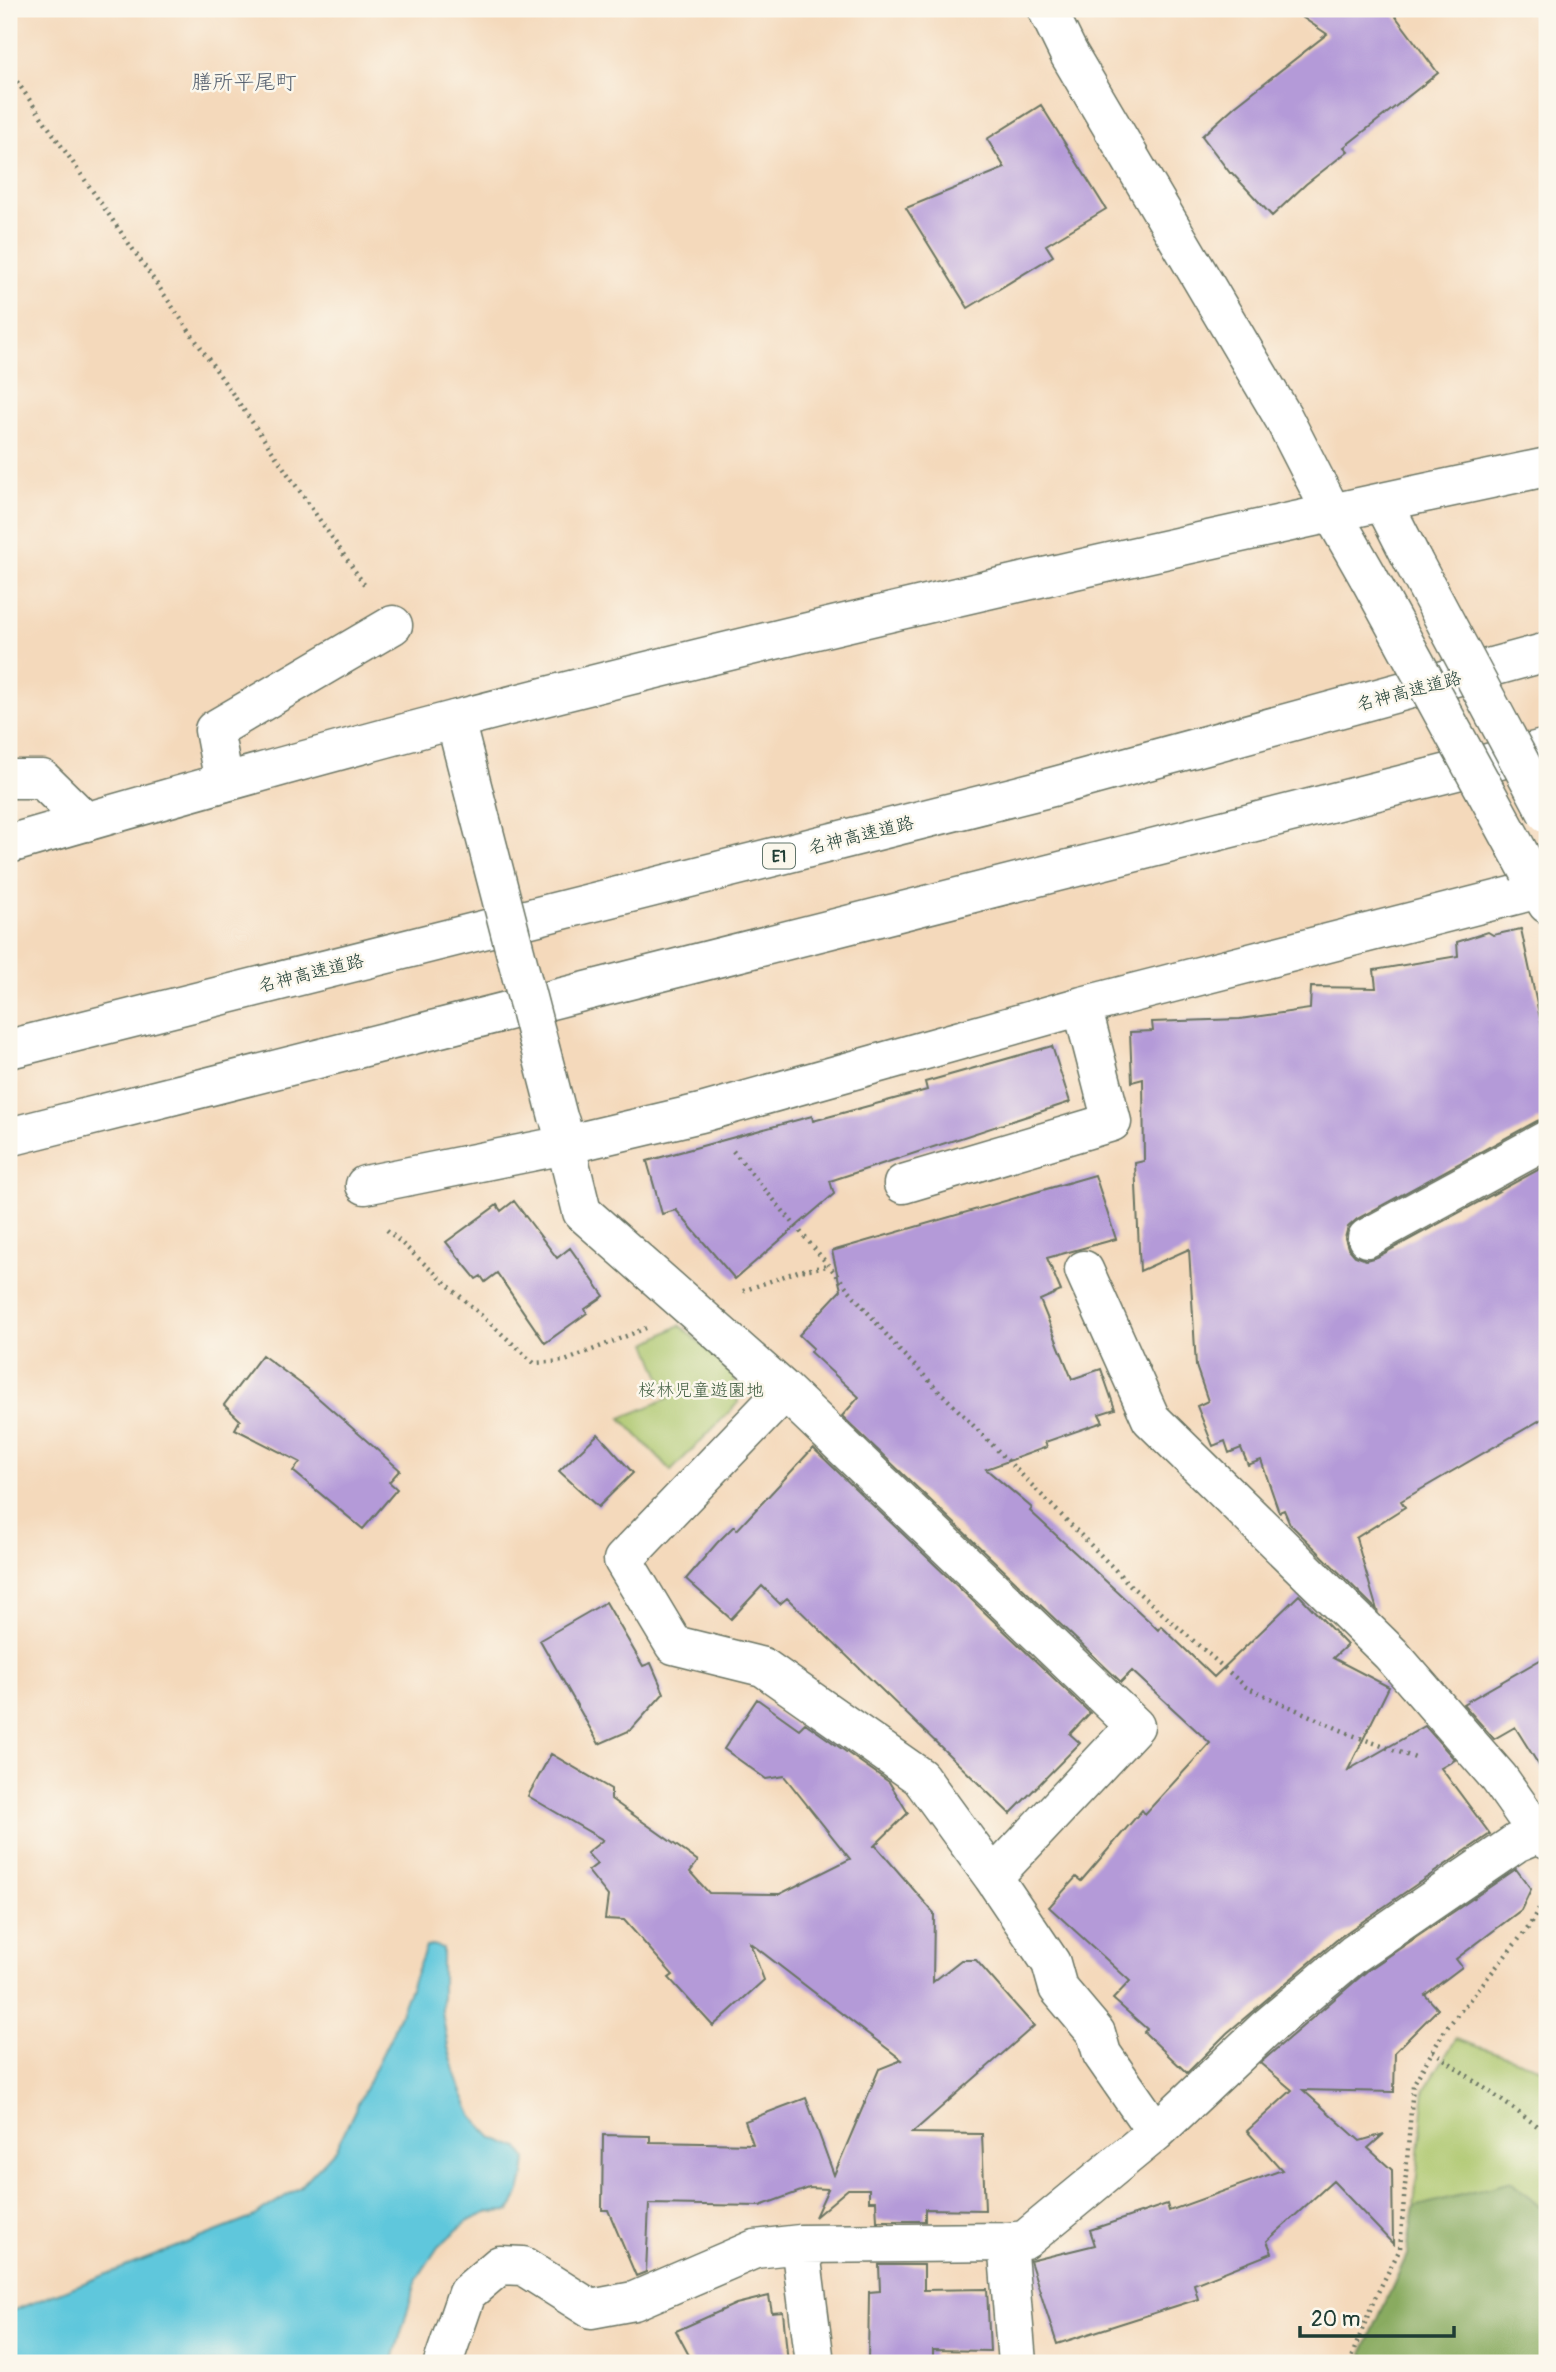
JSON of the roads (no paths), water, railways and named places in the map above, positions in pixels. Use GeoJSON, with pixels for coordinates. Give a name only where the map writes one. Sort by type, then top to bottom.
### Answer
{"type":"FeatureCollection","features":[{"type":"Feature","properties":{"kind":"main road"},"geometry":{"type":"LineString","coordinates":[[365,1185],[562,1131],[702,1113],[1082,1006],[1541,888],[1332,513],[1283,417],[1069,54],[1047,9]]}},
{"type":"Feature","properties":{"kind":"main road"},"geometry":{"type":"LineString","coordinates":[[9,844],[454,720],[868,619],[1547,467]]}},
{"type":"Feature","properties":{"kind":"main road"},"geometry":{"type":"LineString","coordinates":[[1383,502],[1547,813]]}},
{"type":"Feature","properties":{"kind":"main road"},"geometry":{"type":"LineString","coordinates":[[225,782],[214,730],[393,625]]}},
{"type":"Feature","properties":{"kind":"main road","name":"名神高速道路"},"geometry":{"type":"LineString","coordinates":[[9,1049],[1052,787],[1547,652]]}},
{"type":"Feature","properties":{"kind":"main road"},"geometry":{"type":"LineString","coordinates":[[454,720],[582,1212],[785,1391],[1135,1726],[993,1877]]}},
{"type":"Feature","properties":{"kind":"main road"},"geometry":{"type":"LineString","coordinates":[[9,1137],[1547,748]]}},
{"type":"Feature","properties":{"kind":"main road"},"geometry":{"type":"LineString","coordinates":[[9,779],[42,779],[86,822]]}},
{"type":"Feature","properties":{"kind":"main road"},"geometry":{"type":"LineString","coordinates":[[904,1184],[1112,1122],[1082,1006]]}},
{"type":"Feature","properties":{"kind":"main road"},"geometry":{"type":"LineString","coordinates":[[1367,1238],[1547,1140]]}},
{"type":"Feature","properties":{"kind":"main road"},"geometry":{"type":"LineString","coordinates":[[443,2363],[467,2293],[500,2265],[523,2266],[592,2309],[634,2301],[755,2249],[800,2244],[1025,2240],[1156,2132],[1265,2029],[1354,1954],[1516,1843],[1544,1835],[1499,1777],[1391,1654],[1151,1419],[1084,1270]]}},
{"type":"Feature","properties":{"kind":"main road"},"geometry":{"type":"LineString","coordinates":[[785,1391],[622,1560],[674,1645],[763,1667],[920,1777],[993,1877],[1051,1963],[1058,1988],[1096,2033],[1102,2054],[1156,2132]]}},
{"type":"Feature","properties":{"kind":"main road"},"geometry":{"type":"LineString","coordinates":[[1007,2242],[1017,2363]]}},
{"type":"Feature","properties":{"kind":"main road"},"geometry":{"type":"LineString","coordinates":[[800,2244],[815,2363]]}},
{"type":"Feature","properties":{"kind":"water"},"geometry":{"type":"Polygon","coordinates":[[[433,1945],[442,1948],[442,2012],[448,2047],[461,2090],[473,2117],[493,2138],[519,2148],[526,2158],[520,2192],[510,2211],[489,2212],[466,2222],[438,2247],[417,2279],[392,2363],[9,2363],[9,2312],[249,2219],[300,2187],[336,2149],[391,2036],[426,1947],[433,1945]]]}},
{"type":"Feature","properties":{"kind":"district","name":"膳所平尾町"},"geometry":{"type":"Point","coordinates":[244,82]}},
{"type":"Feature","properties":{"kind":"park label","name":"桜林児童遊園地"},"geometry":{"type":"Point","coordinates":[701,1390]}}]}
